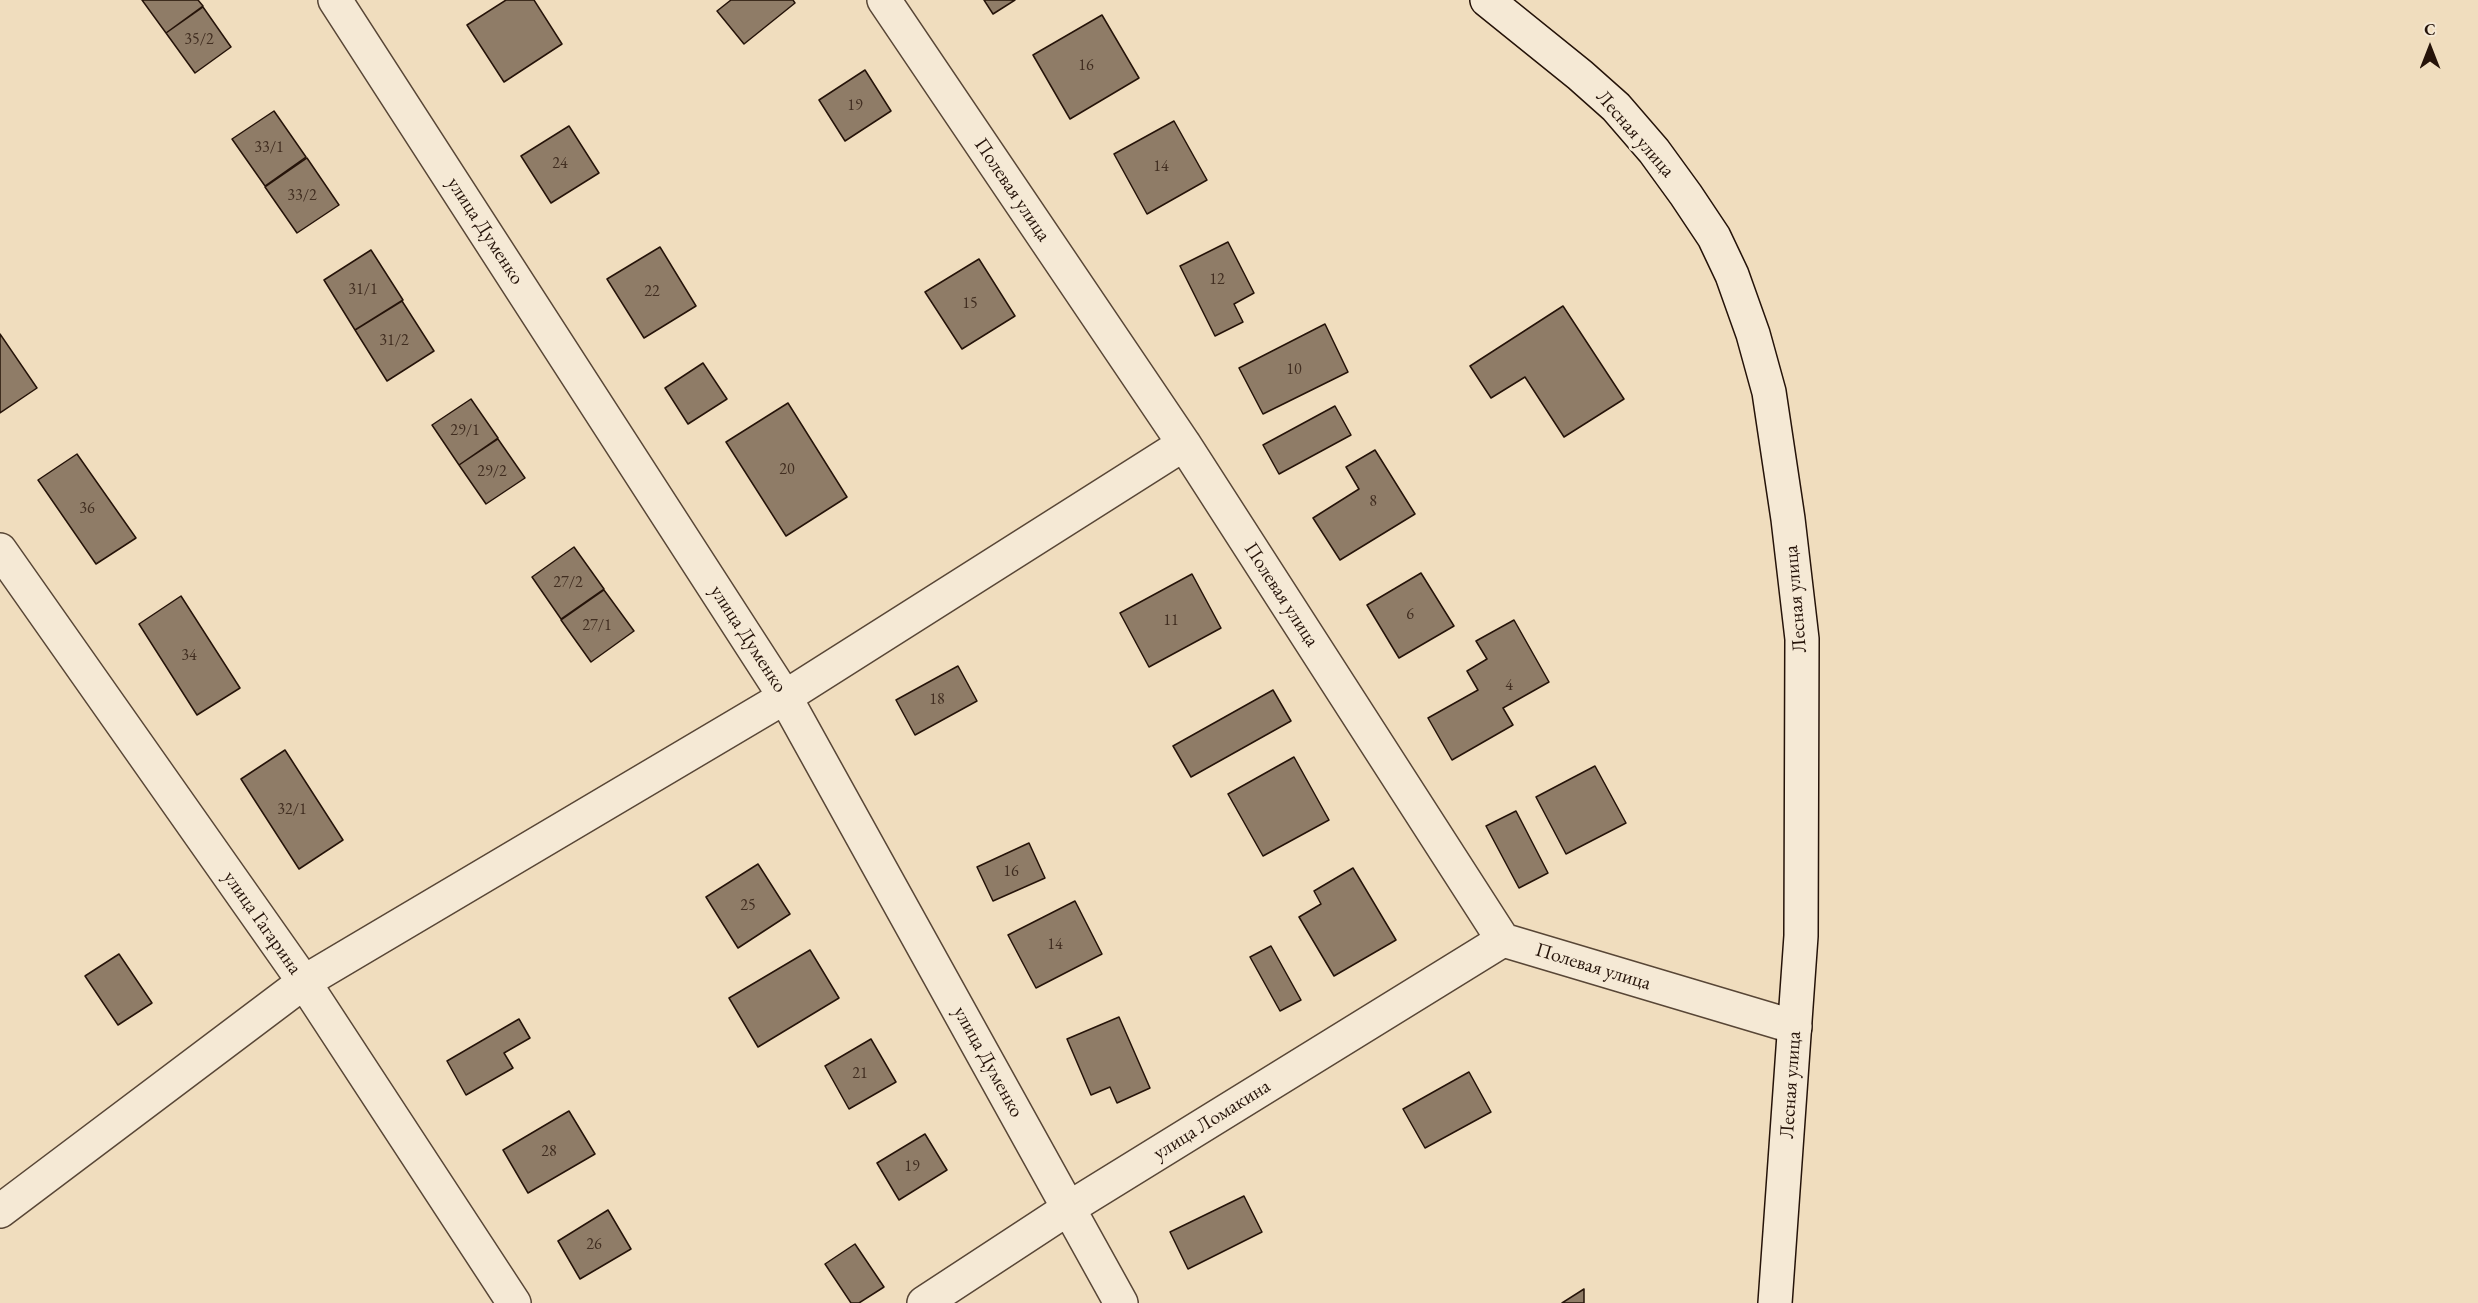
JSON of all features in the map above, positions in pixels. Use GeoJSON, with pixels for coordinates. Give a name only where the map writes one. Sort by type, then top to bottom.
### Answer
{"type":"FeatureCollection","features":[{"type":"Feature","properties":{"kind":"street","name":"улица Думенко"},"geometry":{"type":"LineString","coordinates":[[335,0],[785,697],[1121,1303]]}},
{"type":"Feature","properties":{"kind":"street","name":"Полевая улица"},"geometry":{"type":"LineString","coordinates":[[884,0],[1184,444],[1503,940],[1795,1027]]}},
{"type":"Feature","properties":{"kind":"street","name":"Лесная улица"},"geometry":{"type":"LineString","coordinates":[[1487,0],[1595,88],[1616,107],[1654,151],[1714,237],[1732,275],[1753,334],[1768,392],[1788,519],[1802,639],[1801,936],[1775,1303]]}},
{"type":"Feature","properties":{"kind":"street"},"geometry":{"type":"LineString","coordinates":[[0,1211],[304,982],[785,697],[1184,444]]}},
{"type":"Feature","properties":{"kind":"street","name":"улица Гагарина"},"geometry":{"type":"LineString","coordinates":[[0,550],[304,982],[514,1303]]}},
{"type":"Feature","properties":{"kind":"street","name":"улица Ломакина"},"geometry":{"type":"LineString","coordinates":[[924,1303],[1070,1208],[1503,940]]}},
{"type":"Feature","properties":{"kind":"building"},"geometry":{"type":"Polygon","coordinates":[[[142,0],[198,0],[203,6],[166,33],[142,0]]]}},
{"type":"Feature","properties":{"kind":"building"},"geometry":{"type":"Polygon","coordinates":[[[506,0],[534,0],[562,44],[504,82],[467,25],[506,0]]]}},
{"type":"Feature","properties":{"kind":"building"},"geometry":{"type":"Polygon","coordinates":[[[731,0],[793,0],[795,3],[744,44],[717,11],[731,0]]]}},
{"type":"Feature","properties":{"kind":"building"},"geometry":{"type":"Polygon","coordinates":[[[984,0],[1015,0],[993,14],[984,0]]]}},
{"type":"Feature","properties":{"kind":"building"},"geometry":{"type":"Polygon","coordinates":[[[203,7],[231,47],[195,73],[166,33],[203,7]]]}},
{"type":"Feature","properties":{"kind":"building"},"geometry":{"type":"Polygon","coordinates":[[[1102,15],[1139,78],[1070,119],[1033,55],[1102,15]]]}},
{"type":"Feature","properties":{"kind":"building"},"geometry":{"type":"Polygon","coordinates":[[[865,70],[891,111],[845,141],[819,100],[865,70]]]}},
{"type":"Feature","properties":{"kind":"building"},"geometry":{"type":"Polygon","coordinates":[[[274,111],[306,157],[265,186],[232,139],[274,111]]]}},
{"type":"Feature","properties":{"kind":"building"},"geometry":{"type":"Polygon","coordinates":[[[1174,121],[1207,180],[1147,214],[1114,154],[1174,121]]]}},
{"type":"Feature","properties":{"kind":"building"},"geometry":{"type":"Polygon","coordinates":[[[569,126],[599,173],[551,203],[521,156],[569,126]]]}},
{"type":"Feature","properties":{"kind":"building"},"geometry":{"type":"Polygon","coordinates":[[[307,158],[339,205],[297,233],[265,187],[307,158]]]}},
{"type":"Feature","properties":{"kind":"building"},"geometry":{"type":"Polygon","coordinates":[[[1228,242],[1254,293],[1234,304],[1243,322],[1215,336],[1180,266],[1228,242]]]}},
{"type":"Feature","properties":{"kind":"building"},"geometry":{"type":"Polygon","coordinates":[[[660,247],[696,306],[644,338],[607,279],[660,247]]]}},
{"type":"Feature","properties":{"kind":"building"},"geometry":{"type":"Polygon","coordinates":[[[371,250],[403,300],[355,330],[324,280],[371,250]]]}},
{"type":"Feature","properties":{"kind":"building"},"geometry":{"type":"Polygon","coordinates":[[[979,259],[1015,316],[962,349],[925,292],[979,259]]]}},
{"type":"Feature","properties":{"kind":"building"},"geometry":{"type":"Polygon","coordinates":[[[402,301],[434,351],[387,381],[355,330],[402,301]]]}},
{"type":"Feature","properties":{"kind":"building"},"geometry":{"type":"Polygon","coordinates":[[[1563,306],[1624,399],[1564,437],[1525,377],[1491,398],[1470,366],[1563,306]]]}},
{"type":"Feature","properties":{"kind":"building"},"geometry":{"type":"Polygon","coordinates":[[[1325,324],[1348,372],[1263,414],[1239,368],[1325,324]]]}},
{"type":"Feature","properties":{"kind":"building"},"geometry":{"type":"Polygon","coordinates":[[[0,334],[37,388],[0,413],[0,334]]]}},
{"type":"Feature","properties":{"kind":"building"},"geometry":{"type":"Polygon","coordinates":[[[703,363],[727,399],[688,424],[665,388],[703,363]]]}},
{"type":"Feature","properties":{"kind":"building"},"geometry":{"type":"Polygon","coordinates":[[[471,399],[498,438],[459,465],[432,425],[471,399]]]}},
{"type":"Feature","properties":{"kind":"building"},"geometry":{"type":"Polygon","coordinates":[[[788,403],[847,497],[786,536],[726,442],[788,403]]]}},
{"type":"Feature","properties":{"kind":"building"},"geometry":{"type":"Polygon","coordinates":[[[1335,406],[1351,435],[1279,474],[1263,445],[1335,406]]]}},
{"type":"Feature","properties":{"kind":"building"},"geometry":{"type":"Polygon","coordinates":[[[498,439],[525,478],[486,504],[459,465],[498,439]]]}},
{"type":"Feature","properties":{"kind":"building"},"geometry":{"type":"Polygon","coordinates":[[[1375,450],[1415,514],[1340,560],[1313,518],[1359,489],[1346,467],[1375,450]]]}},
{"type":"Feature","properties":{"kind":"building"},"geometry":{"type":"Polygon","coordinates":[[[77,454],[136,538],[96,564],[38,480],[77,454]]]}},
{"type":"Feature","properties":{"kind":"building"},"geometry":{"type":"Polygon","coordinates":[[[574,547],[604,589],[561,619],[532,577],[574,547]]]}},
{"type":"Feature","properties":{"kind":"building"},"geometry":{"type":"Polygon","coordinates":[[[1421,573],[1454,626],[1399,658],[1367,605],[1421,573]]]}},
{"type":"Feature","properties":{"kind":"building"},"geometry":{"type":"Polygon","coordinates":[[[1192,574],[1221,628],[1149,667],[1120,613],[1192,574]]]}},
{"type":"Feature","properties":{"kind":"building"},"geometry":{"type":"Polygon","coordinates":[[[604,590],[634,631],[591,662],[561,620],[604,590]]]}},
{"type":"Feature","properties":{"kind":"building"},"geometry":{"type":"Polygon","coordinates":[[[181,596],[240,688],[197,715],[139,624],[181,596]]]}},
{"type":"Feature","properties":{"kind":"building"},"geometry":{"type":"Polygon","coordinates":[[[1514,620],[1549,682],[1503,708],[1513,725],[1452,760],[1428,718],[1478,690],[1467,671],[1487,659],[1476,641],[1514,620]]]}},
{"type":"Feature","properties":{"kind":"building"},"geometry":{"type":"Polygon","coordinates":[[[958,666],[977,701],[915,735],[896,700],[958,666]]]}},
{"type":"Feature","properties":{"kind":"building"},"geometry":{"type":"Polygon","coordinates":[[[1273,690],[1291,721],[1191,777],[1173,746],[1273,690]]]}},
{"type":"Feature","properties":{"kind":"building"},"geometry":{"type":"Polygon","coordinates":[[[285,750],[343,840],[299,869],[241,779],[285,750]]]}},
{"type":"Feature","properties":{"kind":"building"},"geometry":{"type":"Polygon","coordinates":[[[1294,757],[1329,820],[1263,856],[1228,794],[1294,757]]]}},
{"type":"Feature","properties":{"kind":"building"},"geometry":{"type":"Polygon","coordinates":[[[1595,766],[1626,823],[1566,854],[1536,797],[1595,766]]]}},
{"type":"Feature","properties":{"kind":"building"},"geometry":{"type":"Polygon","coordinates":[[[1516,811],[1548,873],[1519,888],[1486,826],[1516,811]]]}},
{"type":"Feature","properties":{"kind":"building"},"geometry":{"type":"Polygon","coordinates":[[[1029,843],[1045,878],[993,901],[977,867],[1029,843]]]}},
{"type":"Feature","properties":{"kind":"building"},"geometry":{"type":"Polygon","coordinates":[[[758,864],[790,914],[738,948],[706,897],[758,864]]]}},
{"type":"Feature","properties":{"kind":"building"},"geometry":{"type":"Polygon","coordinates":[[[1353,868],[1396,940],[1334,976],[1299,917],[1321,904],[1314,891],[1353,868]]]}},
{"type":"Feature","properties":{"kind":"building"},"geometry":{"type":"Polygon","coordinates":[[[1075,901],[1102,954],[1036,988],[1008,935],[1075,901]]]}},
{"type":"Feature","properties":{"kind":"building"},"geometry":{"type":"Polygon","coordinates":[[[1271,946],[1301,1000],[1280,1011],[1250,957],[1271,946]]]}},
{"type":"Feature","properties":{"kind":"building"},"geometry":{"type":"Polygon","coordinates":[[[810,950],[839,998],[758,1047],[729,998],[810,950]]]}},
{"type":"Feature","properties":{"kind":"building"},"geometry":{"type":"Polygon","coordinates":[[[119,954],[152,1003],[118,1025],[85,976],[119,954]]]}},
{"type":"Feature","properties":{"kind":"building"},"geometry":{"type":"Polygon","coordinates":[[[1119,1017],[1150,1088],[1117,1103],[1110,1087],[1091,1095],[1067,1039],[1119,1017]]]}},
{"type":"Feature","properties":{"kind":"building"},"geometry":{"type":"Polygon","coordinates":[[[519,1019],[530,1038],[504,1053],[513,1068],[466,1095],[447,1061],[519,1019]]]}},
{"type":"Feature","properties":{"kind":"building"},"geometry":{"type":"Polygon","coordinates":[[[871,1039],[896,1082],[849,1109],[825,1066],[871,1039]]]}},
{"type":"Feature","properties":{"kind":"building"},"geometry":{"type":"Polygon","coordinates":[[[1469,1072],[1491,1112],[1425,1148],[1403,1109],[1469,1072]]]}},
{"type":"Feature","properties":{"kind":"building"},"geometry":{"type":"Polygon","coordinates":[[[569,1111],[595,1154],[528,1193],[503,1150],[569,1111]]]}},
{"type":"Feature","properties":{"kind":"building"},"geometry":{"type":"Polygon","coordinates":[[[925,1134],[947,1170],[899,1200],[877,1163],[925,1134]]]}},
{"type":"Feature","properties":{"kind":"building"},"geometry":{"type":"Polygon","coordinates":[[[1244,1196],[1262,1232],[1188,1269],[1170,1232],[1244,1196]]]}},
{"type":"Feature","properties":{"kind":"building"},"geometry":{"type":"Polygon","coordinates":[[[608,1210],[631,1249],[580,1279],[558,1241],[608,1210]]]}},
{"type":"Feature","properties":{"kind":"building"},"geometry":{"type":"Polygon","coordinates":[[[855,1244],[884,1287],[859,1303],[851,1303],[825,1264],[855,1244]]]}},
{"type":"Feature","properties":{"kind":"building"},"geometry":{"type":"Polygon","coordinates":[[[1584,1289],[1584,1303],[1562,1303],[1584,1289]]]}}]}
